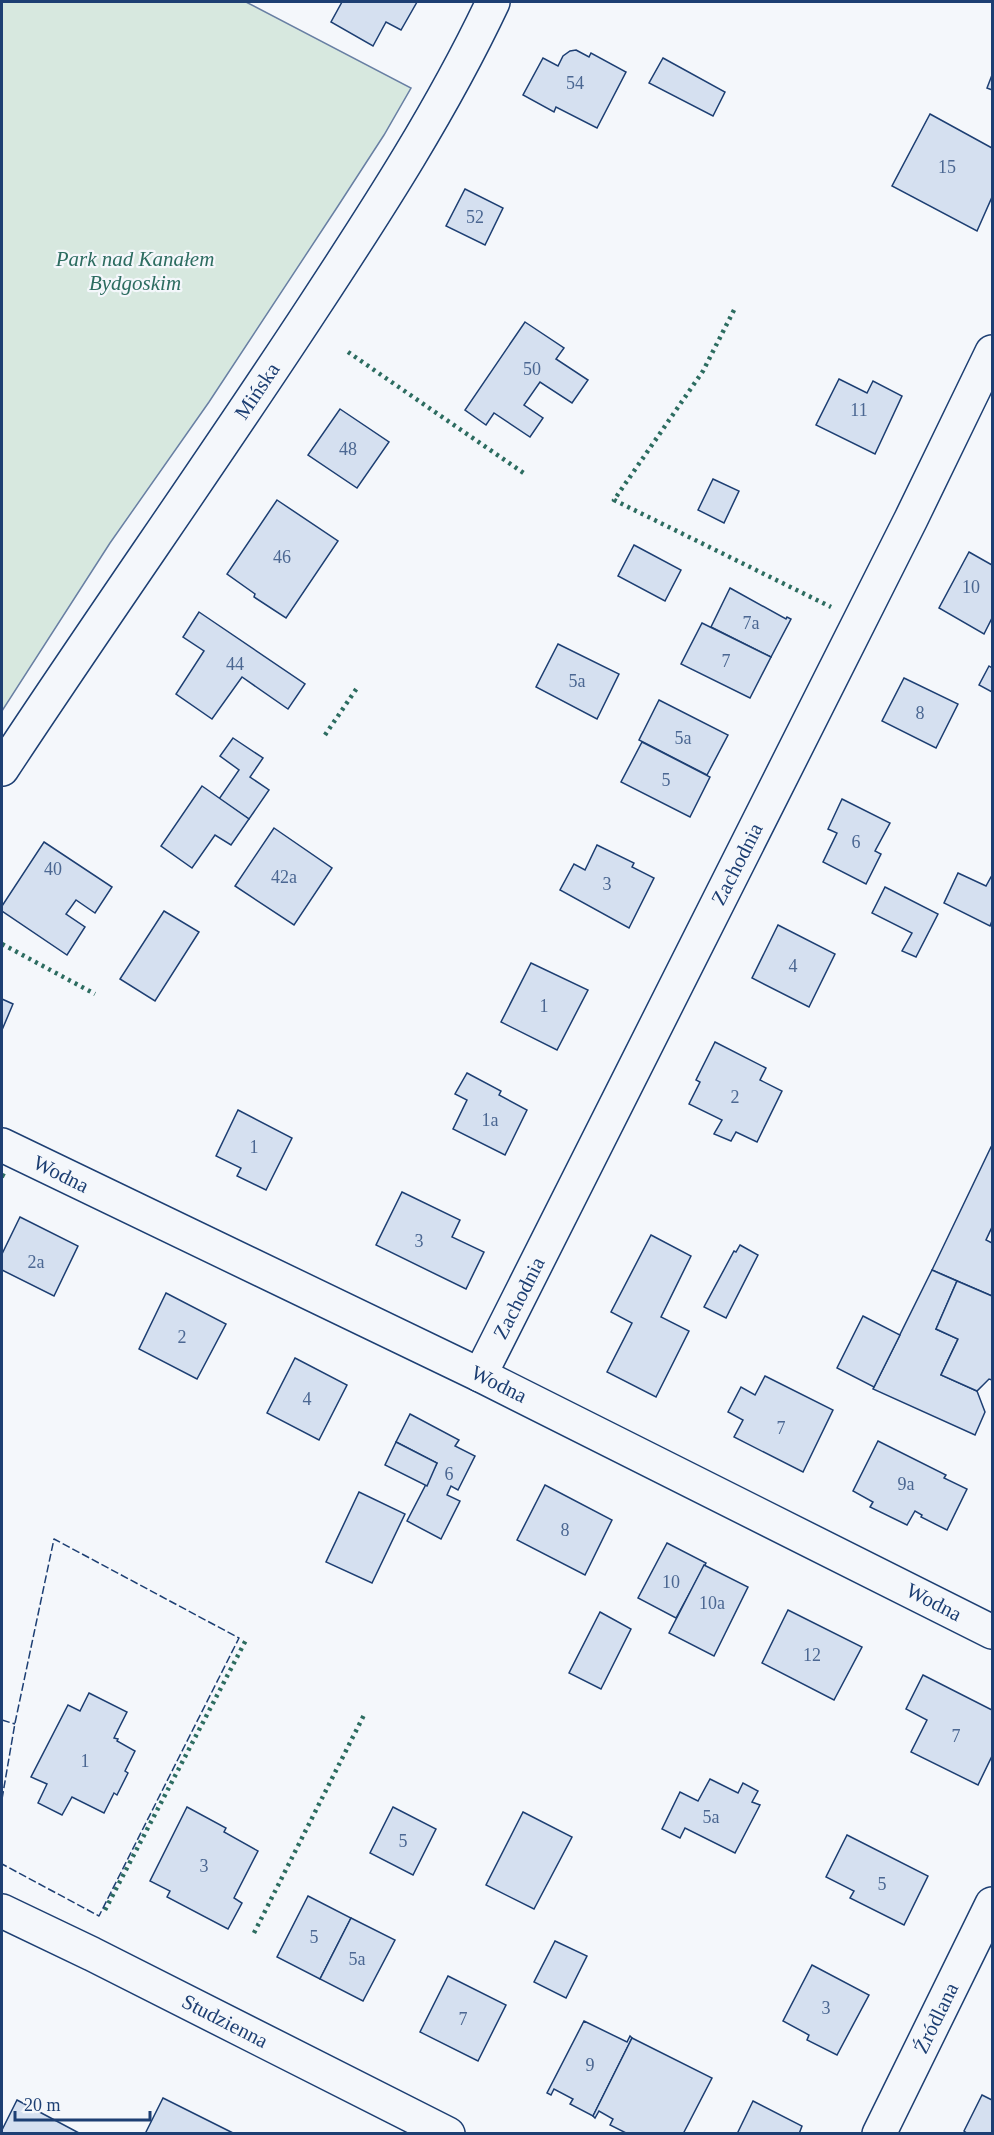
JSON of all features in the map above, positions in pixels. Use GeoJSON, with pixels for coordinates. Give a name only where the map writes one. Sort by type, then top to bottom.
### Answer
{"type":"FeatureCollection","features":[{"type":"Feature","properties":{"kind":"street","name":"Mińska"},"geometry":{"type":"LineString","coordinates":[[2,769],[279,359],[382,202],[411,155],[493,2]]}},
{"type":"Feature","properties":{"kind":"street","name":"Zachodnia"},"geometry":{"type":"LineString","coordinates":[[480,1375],[993,352]]}},
{"type":"Feature","properties":{"kind":"street","name":"Wodna"},"geometry":{"type":"LineString","coordinates":[[2,1145],[480,1375],[993,1632]]}},
{"type":"Feature","properties":{"kind":"street","name":"Źródlana"},"geometry":{"type":"LineString","coordinates":[[879,2133],[993,1904]]}},
{"type":"Feature","properties":{"kind":"street","name":"Studzienna"},"geometry":{"type":"LineString","coordinates":[[2,1911],[448,2133]]}},
{"type":"Feature","properties":{"kind":"green space","name":"Park nad Kanałem Bydgoskim"},"geometry":{"type":"Polygon","coordinates":[[[2,2],[246,2],[411,88],[338,206],[209,402],[110,543],[2,711],[2,2]]]}},
{"type":"Feature","properties":{"kind":"building"},"geometry":{"type":"Polygon","coordinates":[[[342,2],[417,2],[401,30],[386,22],[373,46],[331,22],[342,2]]]}},
{"type":"Feature","properties":{"kind":"building"},"geometry":{"type":"Polygon","coordinates":[[[576,50],[589,57],[591,53],[626,72],[597,128],[556,107],[554,112],[523,95],[543,58],[558,66],[563,56],[576,50]]]}},
{"type":"Feature","properties":{"kind":"building"},"geometry":{"type":"Polygon","coordinates":[[[663,58],[725,92],[713,116],[649,83],[663,58]]]}},
{"type":"Feature","properties":{"kind":"building"},"geometry":{"type":"Polygon","coordinates":[[[992,75],[992,90],[987,88],[992,75]]]}},
{"type":"Feature","properties":{"kind":"building"},"geometry":{"type":"Polygon","coordinates":[[[930,114],[992,148],[992,197],[977,231],[892,186],[930,114]]]}},
{"type":"Feature","properties":{"kind":"building"},"geometry":{"type":"Polygon","coordinates":[[[465,189],[503,208],[485,245],[446,226],[465,189]]]}},
{"type":"Feature","properties":{"kind":"building"},"geometry":{"type":"Polygon","coordinates":[[[525,322],[564,348],[556,359],[588,380],[572,403],[540,382],[524,405],[543,418],[530,437],[494,413],[486,425],[465,410],[525,322]]]}},
{"type":"Feature","properties":{"kind":"building"},"geometry":{"type":"Polygon","coordinates":[[[839,379],[867,393],[873,381],[902,396],[875,454],[816,425],[839,379]]]}},
{"type":"Feature","properties":{"kind":"building"},"geometry":{"type":"Polygon","coordinates":[[[340,409],[389,442],[357,488],[308,455],[340,409]]]}},
{"type":"Feature","properties":{"kind":"building"},"geometry":{"type":"Polygon","coordinates":[[[713,479],[739,491],[724,523],[698,510],[713,479]]]}},
{"type":"Feature","properties":{"kind":"building"},"geometry":{"type":"Polygon","coordinates":[[[277,500],[338,541],[286,618],[254,597],[255,594],[227,574],[277,500]]]}},
{"type":"Feature","properties":{"kind":"building"},"geometry":{"type":"Polygon","coordinates":[[[634,545],[681,570],[665,601],[618,576],[634,545]]]}},
{"type":"Feature","properties":{"kind":"building"},"geometry":{"type":"Polygon","coordinates":[[[969,552],[992,565],[992,618],[984,634],[939,608],[969,552]]]}},
{"type":"Feature","properties":{"kind":"building"},"geometry":{"type":"Polygon","coordinates":[[[730,588],[786,619],[787,617],[791,619],[771,657],[711,627],[730,588]]]}},
{"type":"Feature","properties":{"kind":"building"},"geometry":{"type":"Polygon","coordinates":[[[199,612],[305,684],[288,709],[242,677],[212,719],[176,694],[204,651],[183,637],[199,612]]]}},
{"type":"Feature","properties":{"kind":"building"},"geometry":{"type":"Polygon","coordinates":[[[702,623],[771,657],[750,698],[681,664],[702,623]]]}},
{"type":"Feature","properties":{"kind":"building"},"geometry":{"type":"Polygon","coordinates":[[[558,644],[619,674],[597,719],[536,687],[558,644]]]}},
{"type":"Feature","properties":{"kind":"building"},"geometry":{"type":"Polygon","coordinates":[[[989,666],[992,668],[992,692],[979,685],[989,666]]]}},
{"type":"Feature","properties":{"kind":"building"},"geometry":{"type":"Polygon","coordinates":[[[904,678],[958,704],[936,748],[882,721],[904,678]]]}},
{"type":"Feature","properties":{"kind":"building"},"geometry":{"type":"Polygon","coordinates":[[[659,700],[728,735],[707,775],[639,740],[659,700]]]}},
{"type":"Feature","properties":{"kind":"building"},"geometry":{"type":"Polygon","coordinates":[[[233,738],[263,758],[250,777],[269,790],[249,819],[219,799],[239,770],[220,756],[233,738]]]}},
{"type":"Feature","properties":{"kind":"building"},"geometry":{"type":"Polygon","coordinates":[[[642,742],[710,777],[690,817],[621,782],[642,742]]]}},
{"type":"Feature","properties":{"kind":"building"},"geometry":{"type":"Polygon","coordinates":[[[202,786],[249,819],[231,845],[215,835],[192,868],[161,846],[202,786]]]}},
{"type":"Feature","properties":{"kind":"building"},"geometry":{"type":"Polygon","coordinates":[[[842,799],[890,823],[875,851],[881,854],[866,884],[823,862],[837,833],[828,829],[842,799]]]}},
{"type":"Feature","properties":{"kind":"building"},"geometry":{"type":"Polygon","coordinates":[[[274,828],[332,868],[294,925],[235,886],[274,828]]]}},
{"type":"Feature","properties":{"kind":"building"},"geometry":{"type":"Polygon","coordinates":[[[44,842],[112,887],[95,913],[76,900],[66,914],[85,927],[67,955],[2,911],[2,906],[44,842]]]}},
{"type":"Feature","properties":{"kind":"building"},"geometry":{"type":"Polygon","coordinates":[[[597,845],[634,863],[632,867],[654,878],[629,928],[560,890],[574,864],[585,870],[597,845]]]}},
{"type":"Feature","properties":{"kind":"building"},"geometry":{"type":"Polygon","coordinates":[[[958,873],[986,886],[992,878],[990,926],[944,903],[958,873]]]}},
{"type":"Feature","properties":{"kind":"building"},"geometry":{"type":"Polygon","coordinates":[[[885,887],[938,914],[916,957],[902,951],[912,933],[872,913],[885,887]]]}},
{"type":"Feature","properties":{"kind":"building"},"geometry":{"type":"Polygon","coordinates":[[[164,911],[199,932],[155,1001],[120,979],[164,911]]]}},
{"type":"Feature","properties":{"kind":"building"},"geometry":{"type":"Polygon","coordinates":[[[778,925],[835,954],[809,1007],[752,978],[778,925]]]}},
{"type":"Feature","properties":{"kind":"building"},"geometry":{"type":"Polygon","coordinates":[[[531,963],[588,990],[557,1050],[501,1022],[531,963]]]}},
{"type":"Feature","properties":{"kind":"building"},"geometry":{"type":"Polygon","coordinates":[[[2,999],[13,1004],[2,1030],[2,999]]]}},
{"type":"Feature","properties":{"kind":"building"},"geometry":{"type":"Polygon","coordinates":[[[715,1042],[766,1068],[760,1080],[782,1091],[757,1142],[736,1132],[731,1141],[714,1134],[722,1120],[689,1104],[700,1082],[696,1080],[715,1042]]]}},
{"type":"Feature","properties":{"kind":"building"},"geometry":{"type":"Polygon","coordinates":[[[467,1073],[501,1091],[499,1095],[527,1110],[505,1155],[453,1129],[467,1100],[455,1094],[467,1073]]]}},
{"type":"Feature","properties":{"kind":"building"},"geometry":{"type":"Polygon","coordinates":[[[238,1110],[292,1138],[266,1190],[237,1176],[241,1168],[216,1156],[238,1110]]]}},
{"type":"Feature","properties":{"kind":"building"},"geometry":{"type":"Polygon","coordinates":[[[991,1147],[992,1227],[986,1240],[992,1243],[992,1296],[932,1270],[991,1147]]]}},
{"type":"Feature","properties":{"kind":"building"},"geometry":{"type":"Polygon","coordinates":[[[402,1192],[460,1220],[452,1237],[484,1252],[466,1289],[376,1245],[402,1192]]]}},
{"type":"Feature","properties":{"kind":"building"},"geometry":{"type":"Polygon","coordinates":[[[20,1217],[78,1246],[54,1296],[2,1270],[2,1254],[20,1217]]]}},
{"type":"Feature","properties":{"kind":"building"},"geometry":{"type":"Polygon","coordinates":[[[651,1235],[691,1256],[661,1317],[689,1331],[656,1397],[607,1372],[632,1323],[611,1312],[651,1235]]]}},
{"type":"Feature","properties":{"kind":"building"},"geometry":{"type":"Polygon","coordinates":[[[740,1245],[758,1255],[726,1318],[704,1307],[734,1251],[736,1252],[740,1245]]]}},
{"type":"Feature","properties":{"kind":"building"},"geometry":{"type":"Polygon","coordinates":[[[932,1270],[957,1281],[936,1329],[958,1339],[941,1375],[977,1391],[985,1412],[975,1435],[873,1389],[932,1270]]]}},
{"type":"Feature","properties":{"kind":"building"},"geometry":{"type":"Polygon","coordinates":[[[957,1281],[992,1296],[992,1380],[989,1379],[977,1391],[941,1375],[958,1339],[936,1329],[957,1281]]]}},
{"type":"Feature","properties":{"kind":"building"},"geometry":{"type":"Polygon","coordinates":[[[166,1293],[226,1324],[197,1379],[139,1349],[166,1293]]]}},
{"type":"Feature","properties":{"kind":"building"},"geometry":{"type":"Polygon","coordinates":[[[863,1316],[900,1335],[874,1387],[837,1368],[863,1316]]]}},
{"type":"Feature","properties":{"kind":"building"},"geometry":{"type":"Polygon","coordinates":[[[295,1358],[347,1385],[319,1440],[267,1413],[295,1358]]]}},
{"type":"Feature","properties":{"kind":"building"},"geometry":{"type":"Polygon","coordinates":[[[765,1376],[833,1410],[803,1472],[734,1437],[743,1420],[728,1412],[741,1387],[755,1395],[765,1376]]]}},
{"type":"Feature","properties":{"kind":"building"},"geometry":{"type":"Polygon","coordinates":[[[410,1414],[459,1440],[455,1446],[475,1456],[458,1490],[451,1486],[447,1495],[460,1501],[441,1539],[407,1521],[437,1463],[396,1442],[410,1414]]]}},
{"type":"Feature","properties":{"kind":"building"},"geometry":{"type":"Polygon","coordinates":[[[878,1441],[946,1475],[944,1478],[967,1489],[947,1530],[921,1517],[922,1515],[915,1511],[907,1525],[870,1507],[873,1502],[853,1491],[878,1441]]]}},
{"type":"Feature","properties":{"kind":"building"},"geometry":{"type":"Polygon","coordinates":[[[396,1442],[437,1463],[427,1486],[385,1465],[396,1442]]]}},
{"type":"Feature","properties":{"kind":"building"},"geometry":{"type":"Polygon","coordinates":[[[545,1485],[612,1520],[585,1575],[517,1540],[545,1485]]]}},
{"type":"Feature","properties":{"kind":"building"},"geometry":{"type":"Polygon","coordinates":[[[359,1492],[405,1514],[372,1583],[326,1562],[359,1492]]]}},
{"type":"Feature","properties":{"kind":"building"},"geometry":{"type":"Polygon","coordinates":[[[667,1543],[706,1563],[676,1618],[638,1598],[667,1543]]]}},
{"type":"Feature","properties":{"kind":"building"},"geometry":{"type":"Polygon","coordinates":[[[704,1565],[748,1587],[714,1656],[669,1633],[704,1565]]]}},
{"type":"Feature","properties":{"kind":"building"},"geometry":{"type":"Polygon","coordinates":[[[788,1610],[862,1647],[834,1700],[762,1663],[788,1610]]]}},
{"type":"Feature","properties":{"kind":"building"},"geometry":{"type":"Polygon","coordinates":[[[600,1612],[631,1629],[601,1689],[569,1673],[600,1612]]]}},
{"type":"Feature","properties":{"kind":"building"},"geometry":{"type":"Polygon","coordinates":[[[923,1675],[992,1710],[992,1756],[978,1785],[911,1752],[927,1720],[906,1709],[923,1675]]]}},
{"type":"Feature","properties":{"kind":"building"},"geometry":{"type":"Polygon","coordinates":[[[89,1693],[127,1712],[114,1738],[135,1751],[125,1771],[128,1773],[117,1795],[114,1793],[104,1813],[72,1797],[62,1815],[38,1803],[47,1784],[31,1777],[68,1705],[80,1711],[89,1693]]]}},
{"type":"Feature","properties":{"kind":"building"},"geometry":{"type":"Polygon","coordinates":[[[710,1779],[738,1793],[743,1783],[758,1791],[752,1802],[760,1805],[735,1853],[685,1828],[680,1838],[662,1829],[680,1792],[698,1801],[710,1779]]]}},
{"type":"Feature","properties":{"kind":"building"},"geometry":{"type":"Polygon","coordinates":[[[187,1807],[226,1828],[224,1832],[258,1851],[234,1898],[242,1903],[228,1929],[167,1897],[170,1891],[150,1881],[187,1807]]]}},
{"type":"Feature","properties":{"kind":"building"},"geometry":{"type":"Polygon","coordinates":[[[393,1807],[436,1829],[413,1875],[370,1853],[393,1807]]]}},
{"type":"Feature","properties":{"kind":"building"},"geometry":{"type":"Polygon","coordinates":[[[523,1812],[572,1837],[534,1909],[486,1885],[523,1812]]]}},
{"type":"Feature","properties":{"kind":"building"},"geometry":{"type":"Polygon","coordinates":[[[847,1835],[928,1876],[904,1925],[850,1898],[854,1891],[826,1877],[847,1835]]]}},
{"type":"Feature","properties":{"kind":"building"},"geometry":{"type":"Polygon","coordinates":[[[308,1896],[351,1918],[320,1979],[277,1957],[308,1896]]]}},
{"type":"Feature","properties":{"kind":"building"},"geometry":{"type":"Polygon","coordinates":[[[351,1918],[395,1940],[363,2001],[320,1979],[351,1918]]]}},
{"type":"Feature","properties":{"kind":"building"},"geometry":{"type":"Polygon","coordinates":[[[555,1941],[587,1956],[566,1998],[534,1982],[555,1941]]]}},
{"type":"Feature","properties":{"kind":"building"},"geometry":{"type":"Polygon","coordinates":[[[812,1965],[869,1995],[837,2055],[807,2040],[809,2035],[783,2021],[812,1965]]]}},
{"type":"Feature","properties":{"kind":"building"},"geometry":{"type":"Polygon","coordinates":[[[448,1976],[506,2005],[478,2061],[420,2032],[448,1976]]]}},
{"type":"Feature","properties":{"kind":"building"},"geometry":{"type":"Polygon","coordinates":[[[584,2021],[627,2042],[630,2036],[632,2038],[593,2116],[570,2104],[573,2099],[554,2089],[551,2095],[547,2093],[584,2021]]]}},
{"type":"Feature","properties":{"kind":"building"},"geometry":{"type":"Polygon","coordinates":[[[632,2038],[712,2078],[683,2134],[628,2134],[610,2125],[613,2119],[599,2111],[595,2118],[593,2116],[632,2038]]]}},
{"type":"Feature","properties":{"kind":"building"},"geometry":{"type":"Polygon","coordinates":[[[982,2095],[992,2100],[992,2134],[968,2134],[964,2131],[982,2095]]]}},
{"type":"Feature","properties":{"kind":"building"},"geometry":{"type":"Polygon","coordinates":[[[163,2098],[235,2134],[145,2134],[163,2098]]]}},
{"type":"Feature","properties":{"kind":"building"},"geometry":{"type":"Polygon","coordinates":[[[17,2100],[79,2133],[79,2134],[2,2134],[17,2100]]]}},
{"type":"Feature","properties":{"kind":"building"},"geometry":{"type":"Polygon","coordinates":[[[753,2101],[802,2126],[799,2134],[737,2134],[753,2101]]]}},
{"type":"Feature","properties":{"kind":"hedge"},"geometry":{"type":"LineString","coordinates":[[734,310],[703,371],[614,500],[831,607]]}},
{"type":"Feature","properties":{"kind":"hedge"},"geometry":{"type":"LineString","coordinates":[[348,352],[525,474]]}},
{"type":"Feature","properties":{"kind":"hedge"},"geometry":{"type":"LineString","coordinates":[[325,735],[357,688]]}},
{"type":"Feature","properties":{"kind":"hedge"},"geometry":{"type":"LineString","coordinates":[[2,944],[95,994]]}},
{"type":"Feature","properties":{"kind":"hedge"},"geometry":{"type":"LineString","coordinates":[[2,1175],[8,1178]]}},
{"type":"Feature","properties":{"kind":"hedge"},"geometry":{"type":"LineString","coordinates":[[105,1910],[247,1638]]}},
{"type":"Feature","properties":{"kind":"hedge"},"geometry":{"type":"LineString","coordinates":[[254,1933],[365,1713]]}},
{"type":"Feature","properties":{"kind":"fence"},"geometry":{"type":"LineString","coordinates":[[2,1799],[15,1723],[54,1539],[239,1638],[99,1916],[2,1864]]}},
{"type":"Feature","properties":{"kind":"fence"},"geometry":{"type":"LineString","coordinates":[[2,1720],[15,1724]]}}]}
